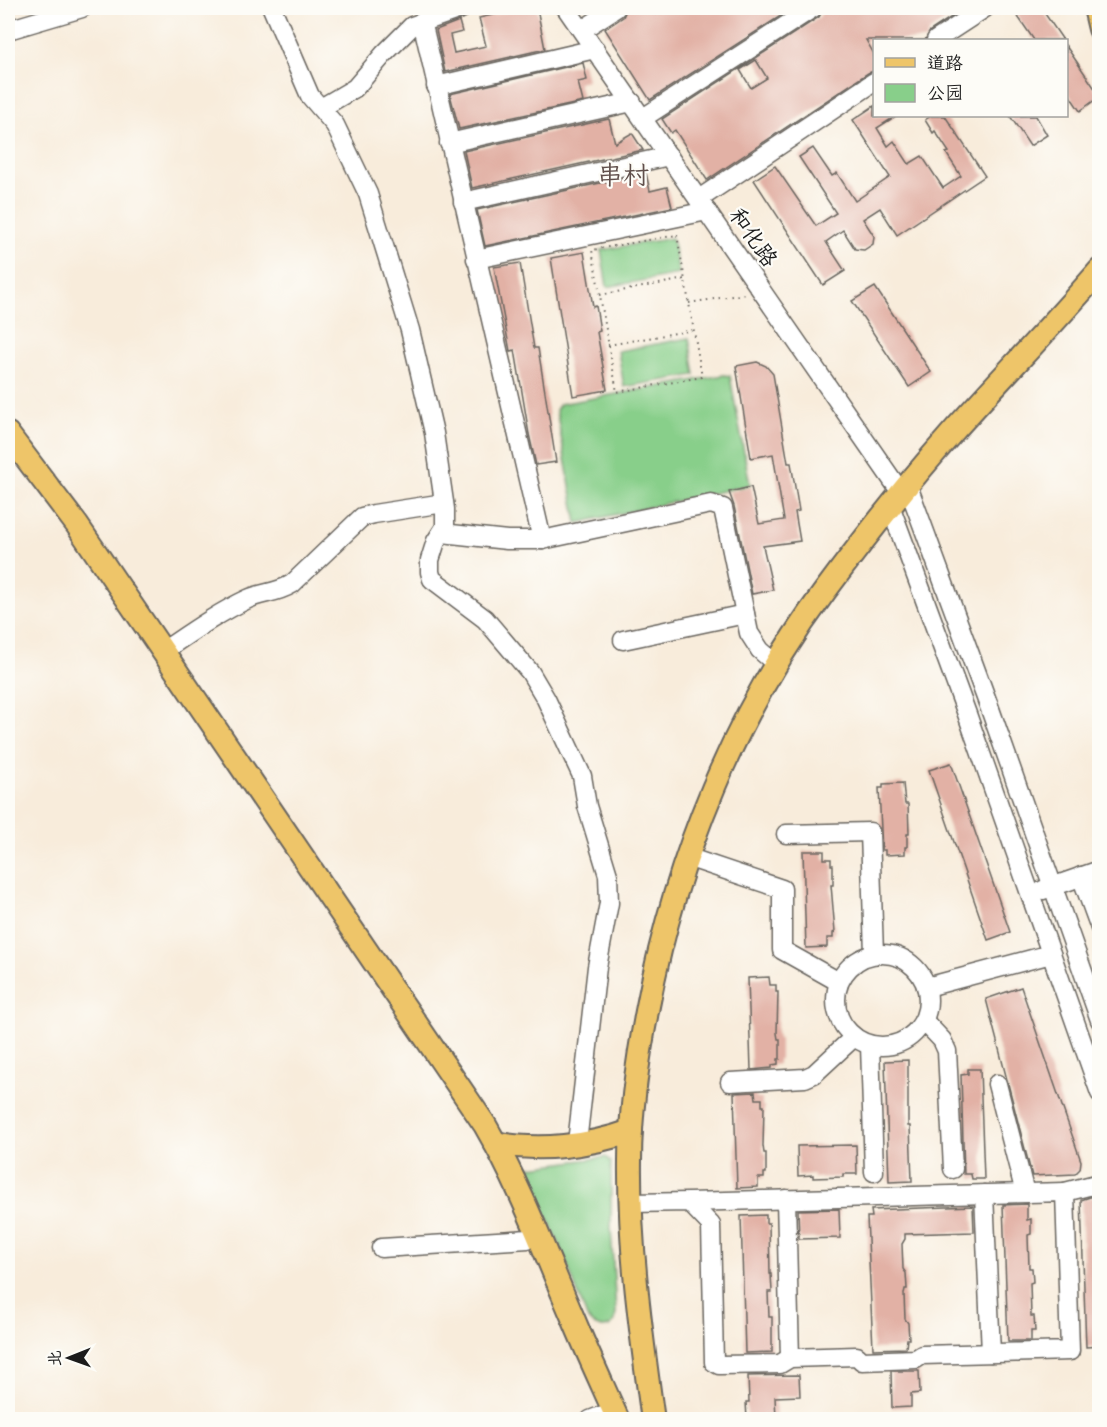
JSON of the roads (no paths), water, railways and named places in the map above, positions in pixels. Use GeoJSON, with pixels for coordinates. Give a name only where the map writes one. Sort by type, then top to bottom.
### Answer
{"type":"FeatureCollection","features":[{"type":"Feature","properties":{"kind":"main road"},"geometry":{"type":"LineString","coordinates":[[1095,8],[1100,29]]}},
{"type":"Feature","properties":{"kind":"main road"},"geometry":{"type":"LineString","coordinates":[[653,1419],[638,1297],[631,1203],[631,1131],[641,1038],[654,976],[667,921],[696,830],[752,709],[777,665],[824,593],[949,436],[1100,270]]}},
{"type":"Feature","properties":{"kind":"main road"},"geometry":{"type":"LineString","coordinates":[[8,434],[59,499],[389,981],[495,1143],[526,1202],[572,1317],[604,1418]]}},
{"type":"Feature","properties":{"kind":"main road"},"geometry":{"type":"LineString","coordinates":[[8,453],[68,531],[468,1122],[494,1164],[604,1418]]}},
{"type":"Feature","properties":{"kind":"main road"},"geometry":{"type":"LineString","coordinates":[[495,1143],[533,1149],[607,1140],[631,1131]]}},
{"type":"Feature","properties":{"kind":"street"},"geometry":{"type":"LineString","coordinates":[[8,30],[82,8]]}},
{"type":"Feature","properties":{"kind":"street"},"geometry":{"type":"LineString","coordinates":[[272,8],[310,96],[335,125],[368,194],[410,330],[431,417],[444,503],[445,527],[436,541],[430,560],[432,579],[485,619],[530,672],[546,699],[582,776],[587,806],[608,875],[609,903],[597,967],[577,1143]]}},
{"type":"Feature","properties":{"kind":"street"},"geometry":{"type":"LineString","coordinates":[[321,108],[355,88],[403,34],[422,21],[463,8]]}},
{"type":"Feature","properties":{"kind":"street","name":"和化路"},"geometry":{"type":"LineString","coordinates":[[566,8],[762,291],[900,496]]}},
{"type":"Feature","properties":{"kind":"street"},"geometry":{"type":"LineString","coordinates":[[582,30],[616,8]]}},
{"type":"Feature","properties":{"kind":"street"},"geometry":{"type":"LineString","coordinates":[[643,118],[813,8]]}},
{"type":"Feature","properties":{"kind":"street"},"geometry":{"type":"LineString","coordinates":[[938,39],[985,8]]}},
{"type":"Feature","properties":{"kind":"street"},"geometry":{"type":"LineString","coordinates":[[422,21],[542,540]]}},
{"type":"Feature","properties":{"kind":"street"},"geometry":{"type":"LineString","coordinates":[[436,86],[596,50]]}},
{"type":"Feature","properties":{"kind":"street"},"geometry":{"type":"LineString","coordinates":[[476,259],[703,205],[873,83]]}},
{"type":"Feature","properties":{"kind":"street"},"geometry":{"type":"LineString","coordinates":[[449,143],[632,102]]}},
{"type":"Feature","properties":{"kind":"street"},"geometry":{"type":"LineString","coordinates":[[463,202],[669,156]]}},
{"type":"Feature","properties":{"kind":"street"},"geometry":{"type":"LineString","coordinates":[[900,496],[985,695],[1100,1020]]}},
{"type":"Feature","properties":{"kind":"street"},"geometry":{"type":"LineString","coordinates":[[900,496],[967,714],[1100,1093]]}},
{"type":"Feature","properties":{"kind":"street"},"geometry":{"type":"LineString","coordinates":[[163,651],[207,622],[250,598],[280,591],[292,584],[362,517],[444,503]]}},
{"type":"Feature","properties":{"kind":"street"},"geometry":{"type":"LineString","coordinates":[[442,533],[507,540],[542,540],[711,504],[718,505],[723,508],[749,633],[755,644],[777,665]]}},
{"type":"Feature","properties":{"kind":"street"},"geometry":{"type":"LineString","coordinates":[[623,640],[746,614]]}},
{"type":"Feature","properties":{"kind":"street"},"geometry":{"type":"LineString","coordinates":[[786,834],[870,832],[874,954]]}},
{"type":"Feature","properties":{"kind":"street"},"geometry":{"type":"LineString","coordinates":[[687,857],[782,889],[782,950],[839,982]]}},
{"type":"Feature","properties":{"kind":"street"},"geometry":{"type":"LineString","coordinates":[[1030,895],[1100,870]]}},
{"type":"Feature","properties":{"kind":"street"},"geometry":{"type":"LineString","coordinates":[[1081,876],[1100,928]]}},
{"type":"Feature","properties":{"kind":"street"},"geometry":{"type":"LineString","coordinates":[[874,954],[895,955],[911,963],[927,987],[928,1006],[924,1021],[916,1032],[900,1043],[881,1047],[862,1041],[847,1031],[838,1015],[836,998],[839,982],[855,962],[874,954]]}},
{"type":"Feature","properties":{"kind":"street"},"geometry":{"type":"LineString","coordinates":[[927,987],[1051,954]]}},
{"type":"Feature","properties":{"kind":"street"},"geometry":{"type":"LineString","coordinates":[[924,1021],[942,1040],[947,1051],[952,1169]]}},
{"type":"Feature","properties":{"kind":"street"},"geometry":{"type":"LineString","coordinates":[[730,1082],[805,1078],[862,1041]]}},
{"type":"Feature","properties":{"kind":"street"},"geometry":{"type":"LineString","coordinates":[[862,1041],[874,1172]]}},
{"type":"Feature","properties":{"kind":"street"},"geometry":{"type":"LineString","coordinates":[[997,1084],[1025,1193]]}},
{"type":"Feature","properties":{"kind":"street"},"geometry":{"type":"LineString","coordinates":[[631,1203],[1065,1192],[1100,1183]]}},
{"type":"Feature","properties":{"kind":"street"},"geometry":{"type":"LineString","coordinates":[[689,1202],[711,1225],[714,1362],[719,1365],[780,1364],[790,1358],[857,1356],[862,1361],[916,1359],[922,1355],[1070,1351],[1065,1192]]}},
{"type":"Feature","properties":{"kind":"street"},"geometry":{"type":"LineString","coordinates":[[984,1194],[991,1353]]}},
{"type":"Feature","properties":{"kind":"street"},"geometry":{"type":"LineString","coordinates":[[786,1199],[790,1358]]}},
{"type":"Feature","properties":{"kind":"street"},"geometry":{"type":"LineString","coordinates":[[381,1248],[528,1239]]}},
{"type":"Feature","properties":{"kind":"district","name":"串村"},"geometry":{"type":"Point","coordinates":[623,175]}}]}
